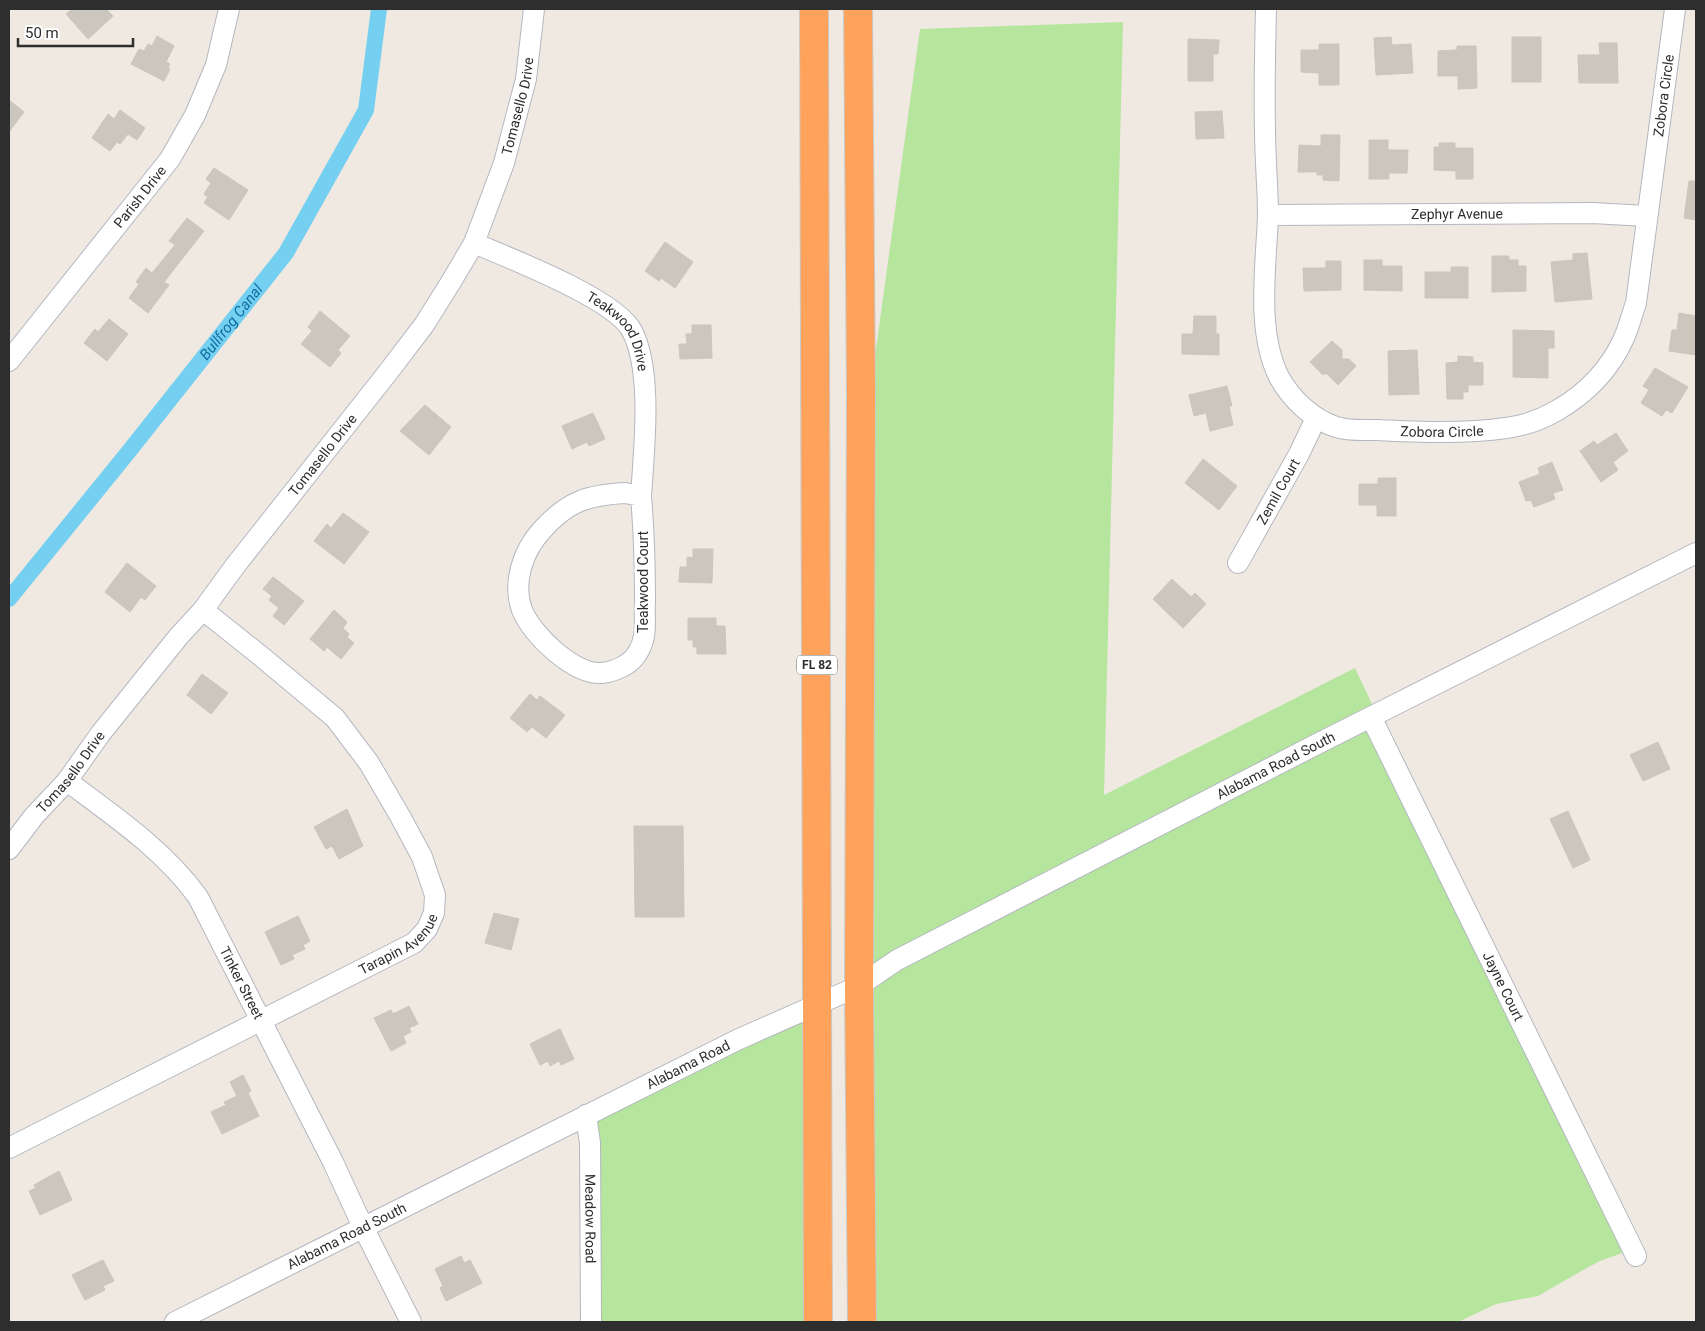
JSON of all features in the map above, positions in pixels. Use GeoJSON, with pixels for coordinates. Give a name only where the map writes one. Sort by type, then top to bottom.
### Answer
{"type":"FeatureCollection","features":[{"type":"Feature","properties":{"kind":"highway","name":"FL 82"},"geometry":{"type":"LineString","coordinates":[[814,9],[818,1322]]}},
{"type":"Feature","properties":{"kind":"highway"},"geometry":{"type":"LineString","coordinates":[[858,9],[861,384],[859,986],[862,1322]]}},
{"type":"Feature","properties":{"kind":"street","name":"Parish Drive"},"geometry":{"type":"LineString","coordinates":[[9,361],[170,159],[195,115],[216,65],[229,9]]}},
{"type":"Feature","properties":{"kind":"street","name":"Tomasello Drive"},"geometry":{"type":"LineString","coordinates":[[9,849],[34,816],[67,781],[101,733],[161,658],[203,610],[235,566],[424,325],[474,243],[504,163],[524,88],[534,9]]}},
{"type":"Feature","properties":{"kind":"street","name":"Zobora Circle"},"geometry":{"type":"LineString","coordinates":[[1266,9],[1265,132],[1268,215],[1265,270],[1266,339],[1280,378],[1289,392],[1316,418],[1337,427],[1354,430],[1469,431],[1507,428],[1530,422],[1556,411],[1586,390],[1600,376],[1613,358],[1624,337],[1636,303],[1675,9]]}},
{"type":"Feature","properties":{"kind":"street","name":"Zephyr Avenue"},"geometry":{"type":"LineString","coordinates":[[1268,215],[1592,213],[1647,216]]}},
{"type":"Feature","properties":{"kind":"street","name":"Teakwood Drive"},"geometry":{"type":"LineString","coordinates":[[474,243],[555,278],[607,306],[620,315],[631,329],[639,348],[643,370],[644,440],[642,496]]}},
{"type":"Feature","properties":{"kind":"street","name":"Zemil Court"},"geometry":{"type":"LineString","coordinates":[[1238,563],[1299,454],[1316,418]]}},
{"type":"Feature","properties":{"kind":"street","name":"Teakwood Court"},"geometry":{"type":"LineString","coordinates":[[625,493],[642,496],[645,549],[644,636],[635,658],[618,670],[601,673],[584,670],[566,660],[536,633],[522,610],[519,573],[526,553],[536,537],[564,509],[582,499],[602,494],[625,493]]}},
{"type":"Feature","properties":{"kind":"street","name":"Alabama Road South"},"geometry":{"type":"LineString","coordinates":[[859,986],[906,956],[1370,717],[1696,553]]}},
{"type":"Feature","properties":{"kind":"street","name":"Tarapin Avenue"},"geometry":{"type":"LineString","coordinates":[[9,1148],[414,943],[427,929],[434,914],[434,895],[422,857],[369,763],[335,718],[203,610]]}},
{"type":"Feature","properties":{"kind":"street","name":"Jayne Court"},"geometry":{"type":"LineString","coordinates":[[1370,717],[1636,1256]]}},
{"type":"Feature","properties":{"kind":"street","name":"Tinker Street"},"geometry":{"type":"LineString","coordinates":[[67,781],[156,850],[186,880],[198,897],[333,1162],[410,1322]]}},
{"type":"Feature","properties":{"kind":"street","name":"Alabama Road"},"geometry":{"type":"LineString","coordinates":[[520,1149],[737,1040],[859,986]]}},
{"type":"Feature","properties":{"kind":"street","name":"Meadow Road"},"geometry":{"type":"LineString","coordinates":[[586,1115],[590,1143],[591,1322]]}},
{"type":"Feature","properties":{"kind":"street","name":"Alabama Road South"},"geometry":{"type":"LineString","coordinates":[[175,1322],[520,1149]]}},
{"type":"Feature","properties":{"kind":"green space"},"geometry":{"type":"Polygon","coordinates":[[[1123,22],[1104,795],[1355,668],[1625,1252],[1600,1261],[1538,1296],[1496,1304],[1458,1322],[871,1322],[870,393],[920,29],[1123,22]]]}},
{"type":"Feature","properties":{"kind":"green space"},"geometry":{"type":"Polygon","coordinates":[[[809,1017],[810,1322],[587,1322],[579,1128],[740,1048],[809,1017]]]}},
{"type":"Feature","properties":{"kind":"building"},"geometry":{"type":"Polygon","coordinates":[[[72,9],[106,9],[113,16],[88,39],[66,14],[72,9]]]}},
{"type":"Feature","properties":{"kind":"building"},"geometry":{"type":"Polygon","coordinates":[[[157,36],[174,46],[166,62],[170,64],[168,68],[170,69],[164,81],[131,64],[139,49],[144,51],[148,44],[152,46],[157,36]]]}},
{"type":"Feature","properties":{"kind":"building"},"geometry":{"type":"Polygon","coordinates":[[[1391,37],[1392,45],[1411,44],[1413,73],[1376,75],[1374,38],[1391,37]]]}},
{"type":"Feature","properties":{"kind":"building"},"geometry":{"type":"Polygon","coordinates":[[[1512,37],[1541,37],[1541,82],[1512,82],[1512,37]]]}},
{"type":"Feature","properties":{"kind":"building"},"geometry":{"type":"Polygon","coordinates":[[[1188,39],[1219,40],[1218,54],[1213,54],[1213,81],[1188,81],[1188,39]]]}},
{"type":"Feature","properties":{"kind":"building"},"geometry":{"type":"Polygon","coordinates":[[[1599,43],[1617,43],[1618,83],[1579,83],[1578,55],[1600,55],[1599,43]]]}},
{"type":"Feature","properties":{"kind":"building"},"geometry":{"type":"Polygon","coordinates":[[[1319,44],[1339,44],[1339,85],[1319,85],[1319,73],[1301,72],[1301,50],[1319,50],[1319,44]]]}},
{"type":"Feature","properties":{"kind":"building"},"geometry":{"type":"Polygon","coordinates":[[[1457,46],[1476,46],[1477,88],[1458,89],[1458,76],[1438,76],[1438,51],[1457,50],[1457,46]]]}},
{"type":"Feature","properties":{"kind":"building"},"geometry":{"type":"Polygon","coordinates":[[[9,100],[24,112],[9,132],[9,100]]]}},
{"type":"Feature","properties":{"kind":"building"},"geometry":{"type":"Polygon","coordinates":[[[120,110],[145,128],[137,140],[128,134],[120,144],[117,142],[110,151],[92,138],[108,114],[114,119],[120,110]]]}},
{"type":"Feature","properties":{"kind":"building"},"geometry":{"type":"Polygon","coordinates":[[[1222,111],[1224,138],[1196,139],[1195,112],[1222,111]]]}},
{"type":"Feature","properties":{"kind":"building"},"geometry":{"type":"Polygon","coordinates":[[[1321,135],[1340,135],[1339,181],[1323,180],[1323,175],[1317,175],[1317,172],[1298,172],[1299,145],[1321,146],[1321,135]]]}},
{"type":"Feature","properties":{"kind":"building"},"geometry":{"type":"Polygon","coordinates":[[[1369,140],[1388,140],[1388,150],[1408,150],[1407,173],[1389,173],[1389,179],[1369,179],[1369,140]]]}},
{"type":"Feature","properties":{"kind":"building"},"geometry":{"type":"Polygon","coordinates":[[[1439,143],[1455,143],[1455,148],[1473,148],[1473,179],[1456,179],[1456,171],[1434,170],[1434,147],[1439,147],[1439,143]]]}},
{"type":"Feature","properties":{"kind":"building"},"geometry":{"type":"Polygon","coordinates":[[[214,168],[248,190],[229,220],[204,203],[208,197],[204,194],[211,183],[206,179],[214,168]]]}},
{"type":"Feature","properties":{"kind":"building"},"geometry":{"type":"Polygon","coordinates":[[[1689,181],[1696,181],[1696,220],[1684,218],[1689,181]]]}},
{"type":"Feature","properties":{"kind":"building"},"geometry":{"type":"Polygon","coordinates":[[[187,218],[204,231],[164,282],[169,285],[148,313],[129,298],[139,284],[136,282],[146,268],[152,273],[175,245],[169,241],[187,218]]]}},
{"type":"Feature","properties":{"kind":"building"},"geometry":{"type":"Polygon","coordinates":[[[665,242],[693,262],[675,288],[661,278],[659,281],[645,271],[665,242]]]}},
{"type":"Feature","properties":{"kind":"building"},"geometry":{"type":"Polygon","coordinates":[[[1587,253],[1592,299],[1555,302],[1551,262],[1573,260],[1573,254],[1587,253]]]}},
{"type":"Feature","properties":{"kind":"building"},"geometry":{"type":"Polygon","coordinates":[[[1492,256],[1509,256],[1509,260],[1518,260],[1518,266],[1526,266],[1526,291],[1492,292],[1492,256]]]}},
{"type":"Feature","properties":{"kind":"building"},"geometry":{"type":"Polygon","coordinates":[[[1364,260],[1382,260],[1382,266],[1402,266],[1402,291],[1364,290],[1364,260]]]}},
{"type":"Feature","properties":{"kind":"building"},"geometry":{"type":"Polygon","coordinates":[[[1326,261],[1341,261],[1341,290],[1304,291],[1303,268],[1326,268],[1326,261]]]}},
{"type":"Feature","properties":{"kind":"building"},"geometry":{"type":"Polygon","coordinates":[[[1451,267],[1468,267],[1468,298],[1425,298],[1425,272],[1451,272],[1451,267]]]}},
{"type":"Feature","properties":{"kind":"building"},"geometry":{"type":"Polygon","coordinates":[[[320,311],[350,336],[338,350],[341,353],[330,367],[301,344],[312,331],[308,327],[320,311]]]}},
{"type":"Feature","properties":{"kind":"building"},"geometry":{"type":"Polygon","coordinates":[[[1679,313],[1696,316],[1696,355],[1669,351],[1672,330],[1677,330],[1679,313]]]}},
{"type":"Feature","properties":{"kind":"building"},"geometry":{"type":"Polygon","coordinates":[[[1194,316],[1216,316],[1216,334],[1219,334],[1219,355],[1182,354],[1182,334],[1193,334],[1194,316]]]}},
{"type":"Feature","properties":{"kind":"building"},"geometry":{"type":"Polygon","coordinates":[[[109,319],[128,334],[107,361],[84,343],[95,329],[98,332],[109,319]]]}},
{"type":"Feature","properties":{"kind":"building"},"geometry":{"type":"Polygon","coordinates":[[[692,325],[711,325],[712,358],[680,359],[679,344],[687,344],[686,334],[692,334],[692,325]]]}},
{"type":"Feature","properties":{"kind":"building"},"geometry":{"type":"Polygon","coordinates":[[[1513,330],[1554,331],[1554,348],[1548,348],[1548,378],[1513,377],[1513,330]]]}},
{"type":"Feature","properties":{"kind":"building"},"geometry":{"type":"Polygon","coordinates":[[[1332,341],[1342,350],[1342,359],[1349,359],[1356,366],[1338,385],[1326,373],[1323,375],[1310,362],[1332,341]]]}},
{"type":"Feature","properties":{"kind":"building"},"geometry":{"type":"Polygon","coordinates":[[[1417,350],[1419,394],[1389,395],[1388,351],[1417,350]]]}},
{"type":"Feature","properties":{"kind":"building"},"geometry":{"type":"Polygon","coordinates":[[[1458,356],[1473,357],[1473,362],[1483,363],[1483,385],[1468,385],[1468,392],[1463,392],[1463,399],[1447,399],[1446,363],[1458,362],[1458,356]]]}},
{"type":"Feature","properties":{"kind":"building"},"geometry":{"type":"Polygon","coordinates":[[[1655,368],[1688,387],[1672,413],[1666,410],[1662,416],[1641,403],[1649,390],[1643,386],[1655,368]]]}},
{"type":"Feature","properties":{"kind":"building"},"geometry":{"type":"Polygon","coordinates":[[[1227,386],[1232,406],[1229,406],[1233,425],[1210,431],[1206,413],[1194,416],[1189,395],[1227,386]]]}},
{"type":"Feature","properties":{"kind":"building"},"geometry":{"type":"Polygon","coordinates":[[[425,405],[451,427],[429,455],[400,431],[425,405]]]}},
{"type":"Feature","properties":{"kind":"building"},"geometry":{"type":"Polygon","coordinates":[[[593,413],[605,439],[589,446],[587,442],[572,449],[562,426],[593,413]]]}},
{"type":"Feature","properties":{"kind":"building"},"geometry":{"type":"Polygon","coordinates":[[[1616,433],[1628,451],[1613,462],[1618,470],[1601,482],[1580,451],[1594,441],[1597,445],[1616,433]]]}},
{"type":"Feature","properties":{"kind":"building"},"geometry":{"type":"Polygon","coordinates":[[[1203,459],[1237,486],[1219,510],[1185,483],[1203,459]]]}},
{"type":"Feature","properties":{"kind":"building"},"geometry":{"type":"Polygon","coordinates":[[[1552,462],[1563,490],[1553,493],[1555,499],[1534,507],[1531,500],[1526,501],[1519,482],[1540,474],[1538,468],[1552,462]]]}},
{"type":"Feature","properties":{"kind":"building"},"geometry":{"type":"Polygon","coordinates":[[[1378,478],[1396,478],[1396,516],[1377,516],[1377,505],[1359,505],[1359,484],[1378,484],[1378,478]]]}},
{"type":"Feature","properties":{"kind":"building"},"geometry":{"type":"Polygon","coordinates":[[[343,513],[369,532],[344,564],[314,541],[327,524],[331,528],[343,513]]]}},
{"type":"Feature","properties":{"kind":"building"},"geometry":{"type":"Polygon","coordinates":[[[693,549],[713,549],[712,583],[679,582],[680,567],[687,567],[687,557],[693,558],[693,549]]]}},
{"type":"Feature","properties":{"kind":"building"},"geometry":{"type":"Polygon","coordinates":[[[127,563],[156,586],[145,600],[141,597],[130,612],[105,592],[127,563]]]}},
{"type":"Feature","properties":{"kind":"building"},"geometry":{"type":"Polygon","coordinates":[[[273,577],[304,601],[284,625],[273,616],[279,608],[269,600],[272,596],[263,589],[273,577]]]}},
{"type":"Feature","properties":{"kind":"building"},"geometry":{"type":"Polygon","coordinates":[[[1172,579],[1191,597],[1195,593],[1206,604],[1183,628],[1153,599],[1172,579]]]}},
{"type":"Feature","properties":{"kind":"building"},"geometry":{"type":"Polygon","coordinates":[[[334,610],[347,622],[343,628],[349,634],[347,637],[354,643],[341,659],[327,647],[324,651],[310,639],[334,610]]]}},
{"type":"Feature","properties":{"kind":"building"},"geometry":{"type":"Polygon","coordinates":[[[688,618],[716,618],[716,626],[725,626],[726,654],[697,654],[697,647],[693,647],[693,640],[688,640],[688,618]]]}},
{"type":"Feature","properties":{"kind":"building"},"geometry":{"type":"Polygon","coordinates":[[[202,674],[228,693],[211,714],[187,695],[202,674]]]}},
{"type":"Feature","properties":{"kind":"building"},"geometry":{"type":"Polygon","coordinates":[[[530,694],[537,700],[540,696],[565,715],[546,738],[532,727],[527,732],[510,718],[530,694]]]}},
{"type":"Feature","properties":{"kind":"building"},"geometry":{"type":"Polygon","coordinates":[[[1658,742],[1670,769],[1643,781],[1630,755],[1658,742]]]}},
{"type":"Feature","properties":{"kind":"building"},"geometry":{"type":"Polygon","coordinates":[[[347,809],[363,846],[339,859],[332,846],[326,849],[314,827],[347,809]]]}},
{"type":"Feature","properties":{"kind":"building"},"geometry":{"type":"Polygon","coordinates":[[[1568,811],[1590,860],[1573,868],[1550,819],[1568,811]]]}},
{"type":"Feature","properties":{"kind":"building"},"geometry":{"type":"Polygon","coordinates":[[[634,826],[683,826],[684,917],[635,917],[634,826]]]}},
{"type":"Feature","properties":{"kind":"building"},"geometry":{"type":"Polygon","coordinates":[[[494,913],[519,919],[511,950],[485,943],[494,913]]]}},
{"type":"Feature","properties":{"kind":"building"},"geometry":{"type":"Polygon","coordinates":[[[298,916],[310,941],[303,945],[305,949],[292,955],[294,959],[281,965],[265,932],[298,916]]]}},
{"type":"Feature","properties":{"kind":"building"},"geometry":{"type":"Polygon","coordinates":[[[409,1006],[418,1024],[409,1028],[411,1032],[403,1036],[406,1043],[391,1051],[374,1018],[391,1010],[393,1014],[409,1006]]]}},
{"type":"Feature","properties":{"kind":"building"},"geometry":{"type":"Polygon","coordinates":[[[560,1029],[574,1059],[561,1065],[559,1061],[550,1066],[548,1061],[540,1065],[530,1044],[560,1029]]]}},
{"type":"Feature","properties":{"kind":"building"},"geometry":{"type":"Polygon","coordinates":[[[243,1075],[251,1091],[248,1093],[259,1116],[222,1134],[211,1112],[226,1105],[224,1102],[237,1096],[230,1082],[243,1075]]]}},
{"type":"Feature","properties":{"kind":"building"},"geometry":{"type":"Polygon","coordinates":[[[59,1171],[72,1200],[40,1215],[29,1191],[36,1188],[34,1185],[59,1171]]]}},
{"type":"Feature","properties":{"kind":"building"},"geometry":{"type":"Polygon","coordinates":[[[461,1256],[464,1263],[470,1260],[482,1283],[446,1301],[440,1288],[443,1286],[435,1269],[461,1256]]]}},
{"type":"Feature","properties":{"kind":"building"},"geometry":{"type":"Polygon","coordinates":[[[103,1260],[114,1281],[103,1286],[105,1290],[85,1300],[72,1275],[103,1260]]]}},
{"type":"Feature","properties":{"kind":"waterway","name":"Bullfrog Canal"},"geometry":{"type":"LineString","coordinates":[[9,599],[286,253],[366,110],[379,9]]}}]}
